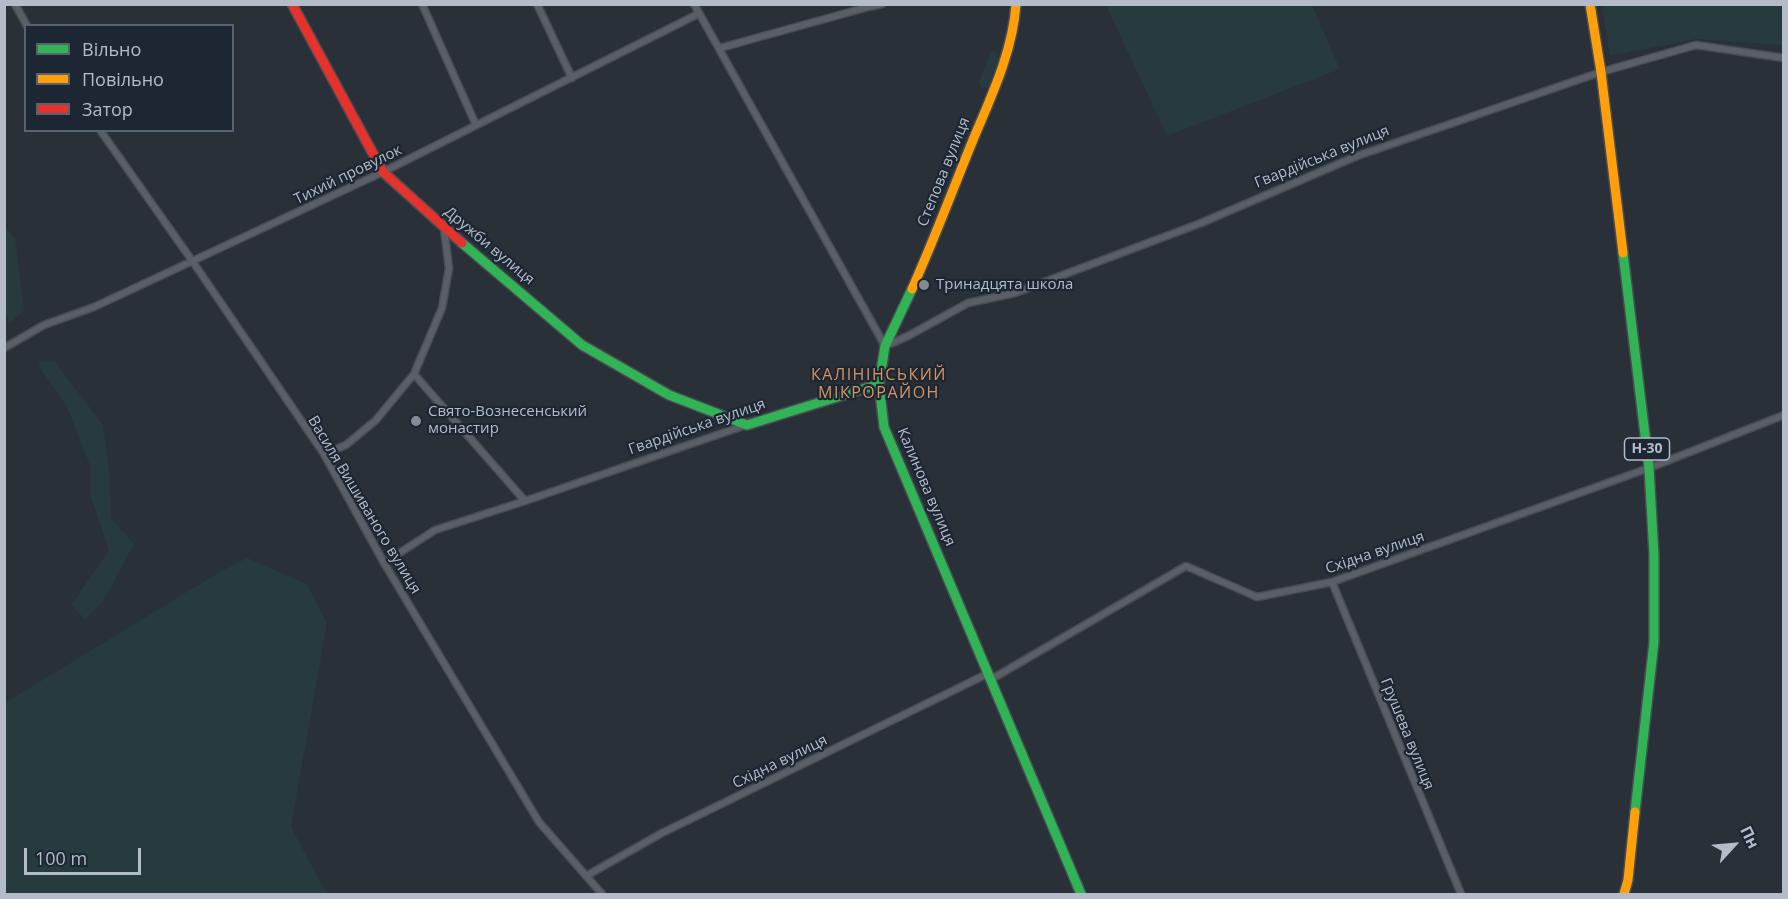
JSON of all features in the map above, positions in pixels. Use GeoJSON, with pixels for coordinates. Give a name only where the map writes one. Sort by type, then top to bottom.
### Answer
{"type":"FeatureCollection","features":[{"type":"Feature","properties":{"kind":"street"},"geometry":{"type":"LineString","coordinates":[[15,4],[26,24]]}},
{"type":"Feature","properties":{"kind":"street","name":"Дружби вулиця"},"geometry":{"type":"LineString","coordinates":[[292,4],[382,172],[582,345],[669,394],[747,425]]}},
{"type":"Feature","properties":{"kind":"street"},"geometry":{"type":"LineString","coordinates":[[422,4],[476,125]]}},
{"type":"Feature","properties":{"kind":"street"},"geometry":{"type":"LineString","coordinates":[[537,4],[572,78]]}},
{"type":"Feature","properties":{"kind":"street"},"geometry":{"type":"LineString","coordinates":[[694,4],[885,346]]}},
{"type":"Feature","properties":{"kind":"street"},"geometry":{"type":"LineString","coordinates":[[720,48],[882,4]]}},
{"type":"Feature","properties":{"kind":"street","name":"Степова вулиця"},"geometry":{"type":"LineString","coordinates":[[885,346],[926,258],[986,108],[1010,42],[1015,22],[1016,4]]}},
{"type":"Feature","properties":{"kind":"street","name":"Н-30"},"geometry":{"type":"LineString","coordinates":[[1590,4],[1601,72],[1649,468],[1654,555],[1654,642],[1641,773],[1628,880],[1624,894]]}},
{"type":"Feature","properties":{"kind":"street","name":"Тихий провулок"},"geometry":{"type":"LineString","coordinates":[[4,348],[44,325],[94,307],[382,172],[698,14]]}},
{"type":"Feature","properties":{"kind":"street","name":"Гвардійська вулиця"},"geometry":{"type":"LineString","coordinates":[[885,346],[968,303],[1015,293],[1201,223],[1357,156],[1601,72],[1696,45],[1784,58]]}},
{"type":"Feature","properties":{"kind":"street","name":"Василя Вишиваного вулиця"},"geometry":{"type":"LineString","coordinates":[[101,132],[324,454],[384,563],[539,822],[602,894]]}},
{"type":"Feature","properties":{"kind":"street"},"geometry":{"type":"LineString","coordinates":[[324,454],[346,445],[376,420],[414,374],[442,308],[449,268],[444,228]]}},
{"type":"Feature","properties":{"kind":"street","name":"Калинова вулиця"},"geometry":{"type":"LineString","coordinates":[[885,346],[879,384],[884,426],[1081,894]]}},
{"type":"Feature","properties":{"kind":"street"},"geometry":{"type":"LineString","coordinates":[[414,374],[525,501]]}},
{"type":"Feature","properties":{"kind":"street","name":"Гвардійська вулиця"},"geometry":{"type":"LineString","coordinates":[[384,563],[435,530],[747,425],[879,384]]}},
{"type":"Feature","properties":{"kind":"street","name":"Східна вулиця"},"geometry":{"type":"LineString","coordinates":[[586,876],[662,833],[989,677],[1186,566],[1257,597],[1332,582],[1649,468],[1784,415]]}},
{"type":"Feature","properties":{"kind":"street","name":"Грушева вулиця"},"geometry":{"type":"LineString","coordinates":[[1332,582],[1461,894]]}},
{"type":"Feature","properties":{"kind":"green space"},"geometry":{"type":"Polygon","coordinates":[[[1106,5],[1312,5],[1340,69],[1167,136],[1106,5]]]}},
{"type":"Feature","properties":{"kind":"green space"},"geometry":{"type":"Polygon","coordinates":[[[1602,5],[1783,5],[1783,45],[1696,39],[1610,56],[1602,5]]]}},
{"type":"Feature","properties":{"kind":"green space"},"geometry":{"type":"Polygon","coordinates":[[[993,51],[998,53],[999,58],[988,87],[982,88],[979,83],[993,51]]]}},
{"type":"Feature","properties":{"kind":"green space"},"geometry":{"type":"Polygon","coordinates":[[[5,227],[15,238],[24,310],[10,323],[5,313],[5,227]]]}},
{"type":"Feature","properties":{"kind":"green space"},"geometry":{"type":"Polygon","coordinates":[[[40,360],[55,362],[103,425],[109,470],[111,518],[134,544],[103,602],[85,619],[71,605],[109,550],[90,494],[91,468],[67,407],[39,367],[40,360]]]}},
{"type":"Feature","properties":{"kind":"green space"},"geometry":{"type":"Polygon","coordinates":[[[247,558],[307,584],[327,623],[291,827],[327,894],[5,894],[5,703],[218,573],[247,558]]]}},
{"type":"Feature","properties":{"kind":"traffic: fast"},"geometry":{"type":"LineString","coordinates":[[462,243],[582,345],[669,395],[747,425],[879,384]]}},
{"type":"Feature","properties":{"kind":"traffic: fast"},"geometry":{"type":"LineString","coordinates":[[1623,253],[1649,468],[1654,555],[1654,642],[1635,812]]}},
{"type":"Feature","properties":{"kind":"traffic: fast"},"geometry":{"type":"LineString","coordinates":[[912,289],[885,346],[879,384],[884,427],[1081,894]]}},
{"type":"Feature","properties":{"kind":"traffic: slow"},"geometry":{"type":"LineString","coordinates":[[912,289],[1000,74],[1011,39],[1016,4]]}},
{"type":"Feature","properties":{"kind":"traffic: slow"},"geometry":{"type":"LineString","coordinates":[[1590,4],[1601,72],[1623,253]]}},
{"type":"Feature","properties":{"kind":"traffic: slow"},"geometry":{"type":"LineString","coordinates":[[1624,894],[1628,880],[1635,812]]}},
{"type":"Feature","properties":{"kind":"traffic: jam"},"geometry":{"type":"LineString","coordinates":[[292,4],[383,172],[462,243]]}},
{"type":"Feature","properties":{"kind":"place","name":"Тринадцята школа"},"geometry":{"type":"Point","coordinates":[924,285]}},
{"type":"Feature","properties":{"kind":"place","name":"Cвято-Вознесенський монастир"},"geometry":{"type":"Point","coordinates":[416,421]}},
{"type":"Feature","properties":{"kind":"district","name":"КАЛІНІНСЬКИЙ МІКРОРАЙОН"},"geometry":{"type":"Point","coordinates":[879,384]}}]}
